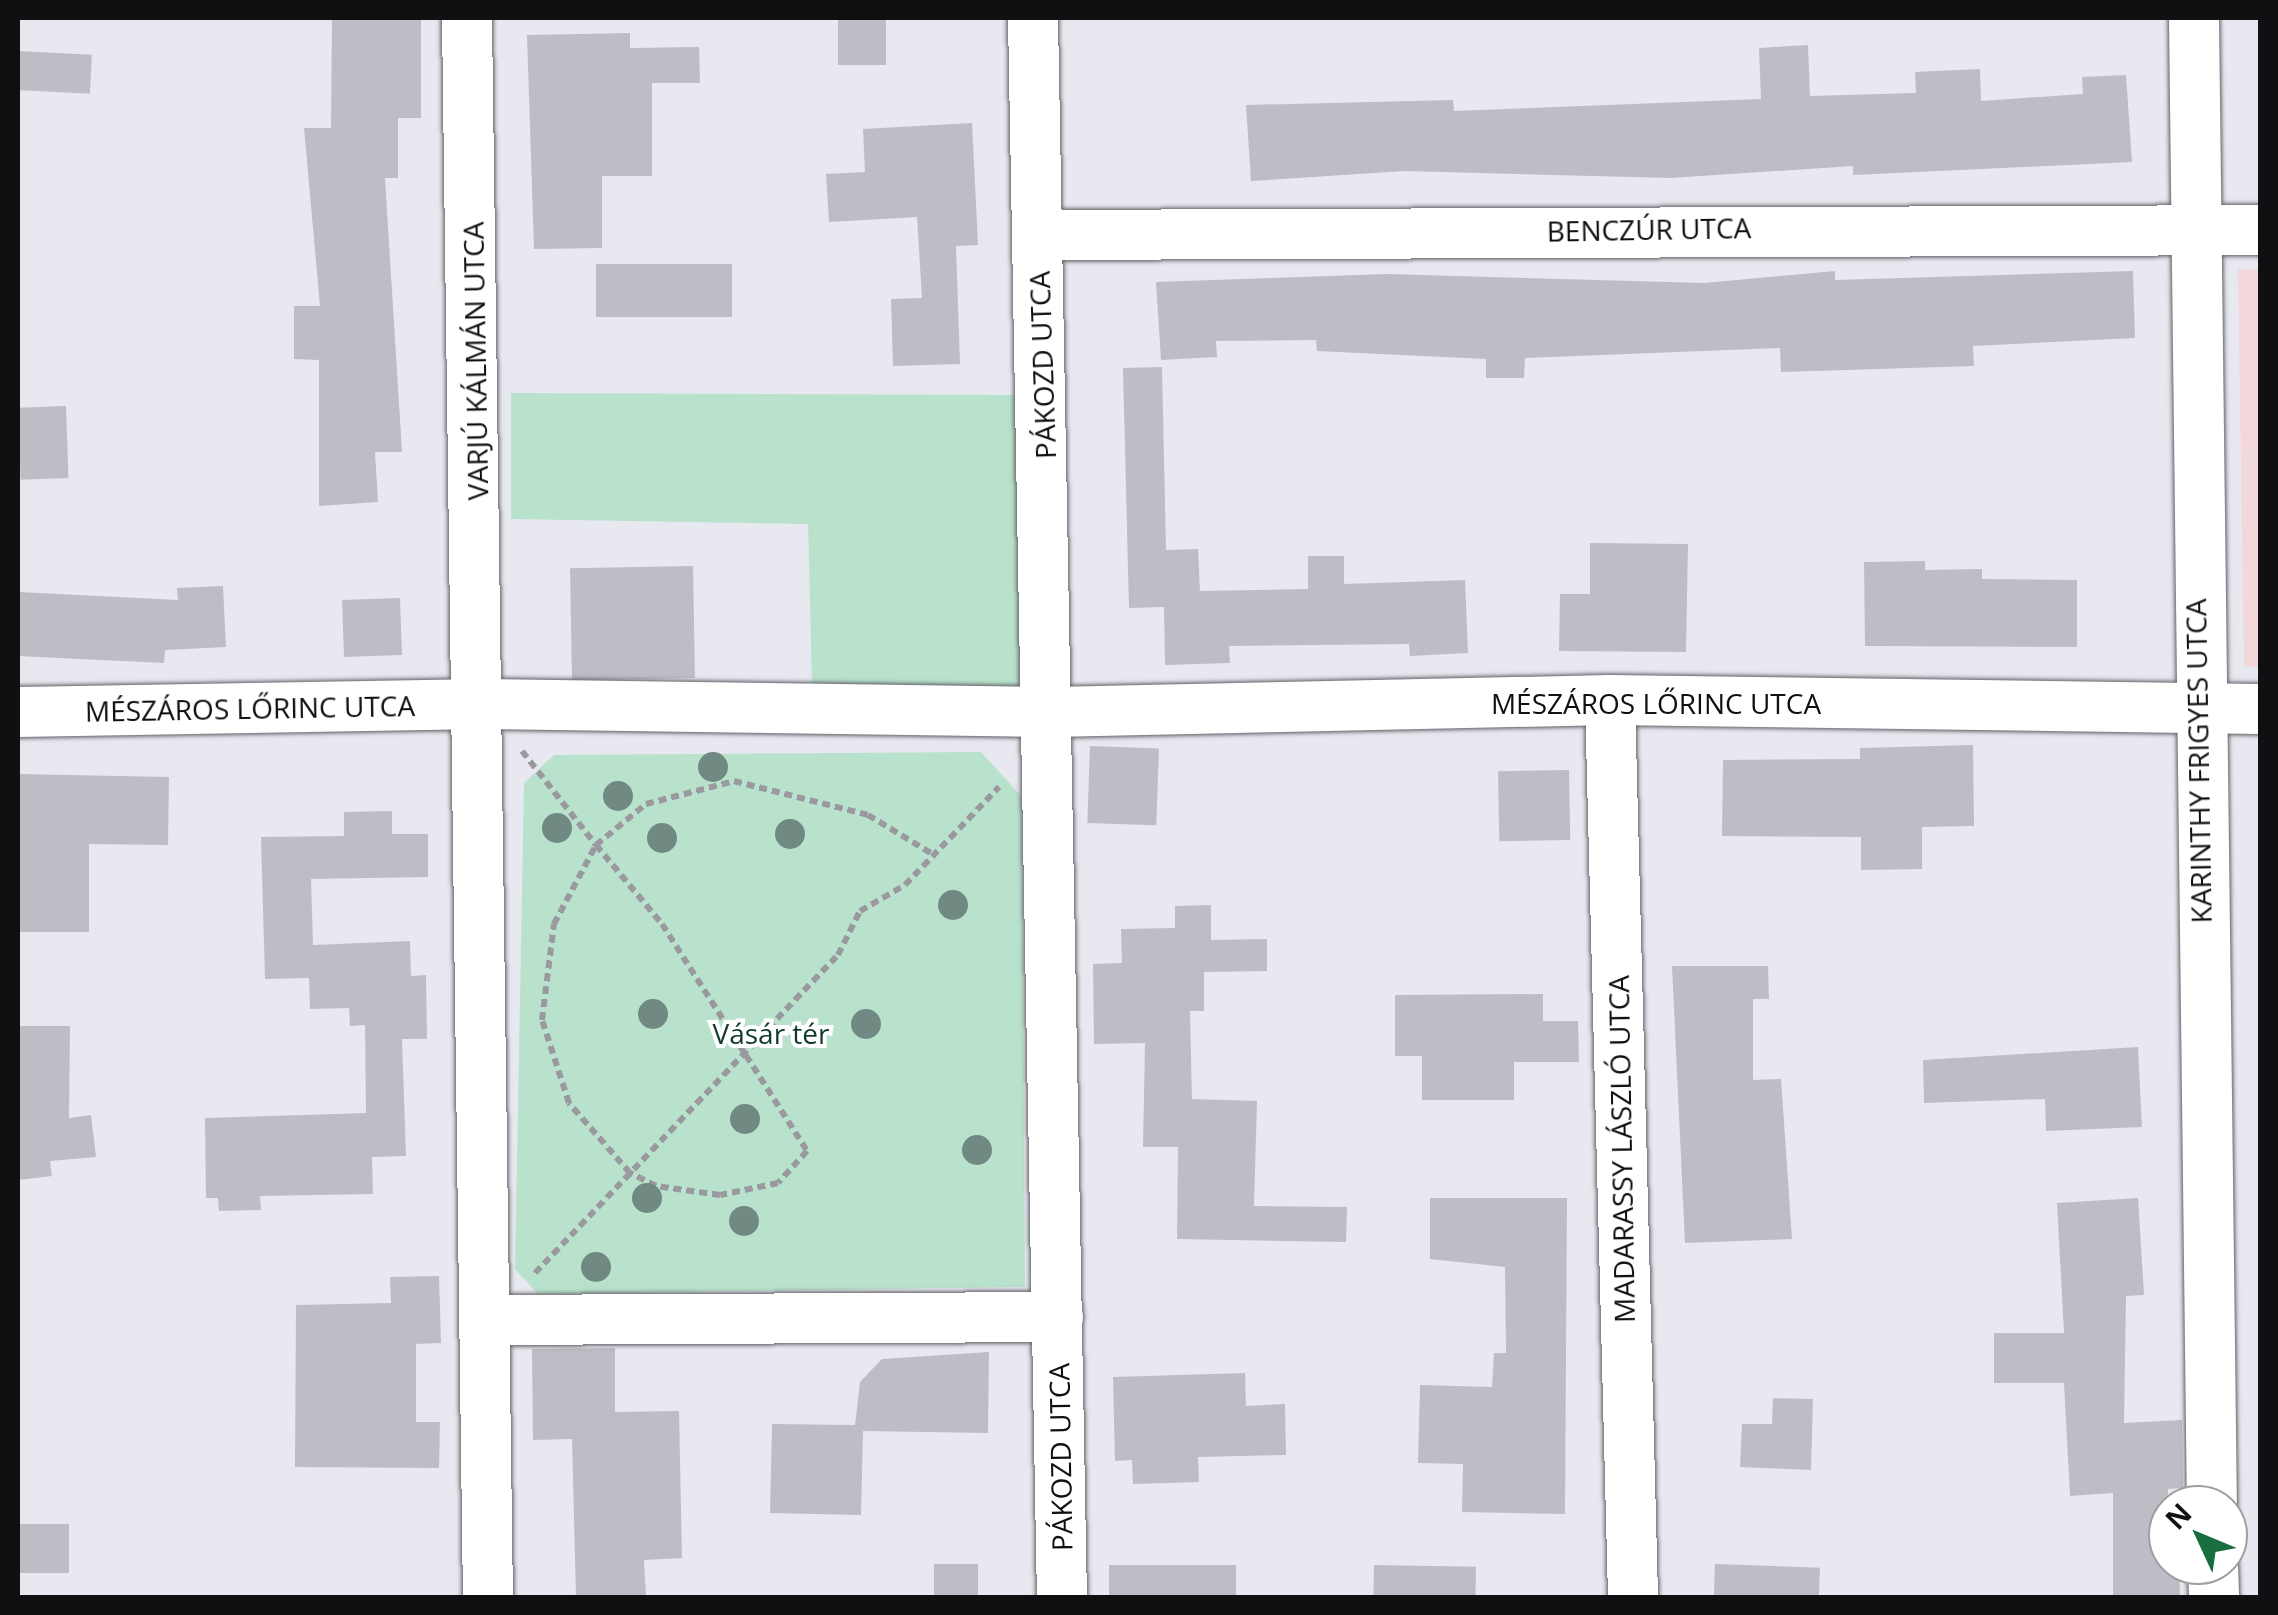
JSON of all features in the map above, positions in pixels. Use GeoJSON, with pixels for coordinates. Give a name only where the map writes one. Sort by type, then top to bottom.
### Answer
{"type":"FeatureCollection","features":[{"type":"Feature","properties":{"kind":"street","name":"VARJÚ KÁLMÁN UTCA"},"geometry":{"type":"LineString","coordinates":[[468,18],[483,704]]}},
{"type":"Feature","properties":{"kind":"street","name":"PÁKOZD UTCA"},"geometry":{"type":"LineString","coordinates":[[1033,18],[1052,712]]}},
{"type":"Feature","properties":{"kind":"street","name":"KARINTHY FRIGYES UTCA"},"geometry":{"type":"LineString","coordinates":[[2194,18],[2196,710],[2212,1485]]}},
{"type":"Feature","properties":{"kind":"street","name":"BENCZÚR UTCA"},"geometry":{"type":"LineString","coordinates":[[1038,234],[2260,230]]}},
{"type":"Feature","properties":{"kind":"street","name":"MÉSZÁROS LŐRINC UTCA"},"geometry":{"type":"LineString","coordinates":[[1052,712],[1610,700],[2260,709]]}},
{"type":"Feature","properties":{"kind":"street","name":"MADARASSY LÁSZLÓ UTCA"},"geometry":{"type":"LineString","coordinates":[[1610,700],[1633,1598]]}},
{"type":"Feature","properties":{"kind":"street"},"geometry":{"type":"LineString","coordinates":[[488,1320],[1058,1317],[1052,712],[483,704],[488,1598]]}},
{"type":"Feature","properties":{"kind":"street","name":"MÉSZÁROS LŐRINC UTCA"},"geometry":{"type":"LineString","coordinates":[[18,712],[483,704]]}},
{"type":"Feature","properties":{"kind":"street","name":"PÁKOZD UTCA"},"geometry":{"type":"LineString","coordinates":[[1058,1317],[1062,1598]]}},
{"type":"Feature","properties":{"kind":"path"},"geometry":{"type":"LineString","coordinates":[[483,704],[596,845],[743,1046],[808,1151],[778,1182],[720,1195],[630,1173],[569,1103],[542,1020],[554,924],[596,845],[646,804],[734,781],[868,815],[934,855]]}},
{"type":"Feature","properties":{"kind":"path"},"geometry":{"type":"LineString","coordinates":[[488,1320],[630,1173],[743,1046],[838,955],[860,911],[934,855],[1006,780]]}},
{"type":"Feature","properties":{"kind":"shaded area"},"geometry":{"type":"Polygon","coordinates":[[[2238,269],[2260,269],[2260,667],[2244,667],[2238,269]]]}},
{"type":"Feature","properties":{"kind":"green space"},"geometry":{"type":"Polygon","coordinates":[[[511,393],[1021,395],[1022,687],[812,683],[808,524],[511,519],[511,393]]]}},
{"type":"Feature","properties":{"kind":"green space","name":"Vásár tér"},"geometry":{"type":"Polygon","coordinates":[[[981,752],[1022,797],[1025,1287],[538,1294],[515,1269],[524,783],[554,755],[981,752]]]}},
{"type":"Feature","properties":{"kind":"building"},"geometry":{"type":"Polygon","coordinates":[[[332,18],[421,18],[421,118],[398,118],[398,178],[385,178],[402,452],[375,452],[378,502],[319,506],[319,360],[294,359],[294,306],[320,306],[304,128],[331,128],[332,18]]]}},
{"type":"Feature","properties":{"kind":"building"},"geometry":{"type":"Polygon","coordinates":[[[838,18],[886,18],[886,65],[838,65],[838,18]]]}},
{"type":"Feature","properties":{"kind":"building"},"geometry":{"type":"Polygon","coordinates":[[[630,33],[630,48],[699,47],[700,83],[652,83],[652,176],[602,176],[602,248],[534,249],[527,35],[630,33]]]}},
{"type":"Feature","properties":{"kind":"building"},"geometry":{"type":"Polygon","coordinates":[[[1808,45],[1810,96],[1916,93],[1915,72],[1980,69],[1981,101],[2083,94],[2082,77],[2126,75],[2132,162],[1853,175],[1853,166],[1671,178],[1405,171],[1251,181],[1246,105],[1453,100],[1454,111],[1761,99],[1759,48],[1808,45]]]}},
{"type":"Feature","properties":{"kind":"building"},"geometry":{"type":"Polygon","coordinates":[[[18,51],[92,55],[90,94],[18,90],[18,51]]]}},
{"type":"Feature","properties":{"kind":"building"},"geometry":{"type":"Polygon","coordinates":[[[972,123],[978,245],[956,246],[960,364],[893,366],[891,299],[922,298],[917,217],[829,222],[826,174],[865,172],[863,129],[972,123]]]}},
{"type":"Feature","properties":{"kind":"building"},"geometry":{"type":"Polygon","coordinates":[[[596,264],[732,264],[732,317],[596,317],[596,264]]]}},
{"type":"Feature","properties":{"kind":"building"},"geometry":{"type":"Polygon","coordinates":[[[1835,271],[1835,280],[2133,271],[2135,338],[1973,346],[1974,366],[1781,372],[1780,348],[1525,358],[1524,378],[1486,378],[1486,359],[1317,351],[1316,340],[1216,341],[1217,357],[1161,360],[1156,282],[1387,274],[1704,283],[1835,271]]]}},
{"type":"Feature","properties":{"kind":"building"},"geometry":{"type":"Polygon","coordinates":[[[1162,367],[1166,550],[1198,549],[1200,591],[1308,589],[1308,556],[1344,556],[1344,584],[1465,580],[1468,653],[1410,656],[1409,644],[1229,646],[1230,663],[1165,665],[1164,607],[1129,608],[1123,368],[1162,367]]]}},
{"type":"Feature","properties":{"kind":"building"},"geometry":{"type":"Polygon","coordinates":[[[66,406],[69,478],[21,480],[18,408],[66,406]]]}},
{"type":"Feature","properties":{"kind":"building"},"geometry":{"type":"Polygon","coordinates":[[[1590,543],[1688,544],[1686,652],[1559,651],[1560,594],[1590,594],[1590,543]]]}},
{"type":"Feature","properties":{"kind":"building"},"geometry":{"type":"Polygon","coordinates":[[[1925,561],[1925,570],[1982,569],[1982,579],[2077,580],[2077,647],[1865,646],[1864,562],[1925,561]]]}},
{"type":"Feature","properties":{"kind":"building"},"geometry":{"type":"Polygon","coordinates":[[[693,566],[695,678],[572,680],[570,568],[693,566]]]}},
{"type":"Feature","properties":{"kind":"building"},"geometry":{"type":"Polygon","coordinates":[[[223,586],[226,647],[165,650],[164,663],[18,656],[18,592],[178,600],[177,588],[223,586]]]}},
{"type":"Feature","properties":{"kind":"building"},"geometry":{"type":"Polygon","coordinates":[[[400,598],[402,655],[344,657],[342,600],[400,598]]]}},
{"type":"Feature","properties":{"kind":"building"},"geometry":{"type":"Polygon","coordinates":[[[1973,745],[1974,826],[1922,827],[1922,869],[1861,870],[1861,837],[1722,836],[1723,760],[1860,759],[1860,748],[1973,745]]]}},
{"type":"Feature","properties":{"kind":"building"},"geometry":{"type":"Polygon","coordinates":[[[1090,746],[1159,748],[1156,825],[1087,823],[1090,746]]]}},
{"type":"Feature","properties":{"kind":"building"},"geometry":{"type":"Polygon","coordinates":[[[1569,770],[1570,840],[1499,841],[1498,771],[1569,770]]]}},
{"type":"Feature","properties":{"kind":"building"},"geometry":{"type":"Polygon","coordinates":[[[18,774],[169,777],[168,845],[89,844],[89,932],[18,932],[18,774]]]}},
{"type":"Feature","properties":{"kind":"building"},"geometry":{"type":"Polygon","coordinates":[[[392,811],[392,834],[428,834],[428,877],[311,879],[313,945],[410,941],[411,976],[426,975],[427,1039],[402,1039],[406,1156],[372,1157],[373,1194],[260,1196],[261,1210],[219,1211],[218,1198],[206,1198],[205,1118],[366,1113],[365,1025],[350,1026],[349,1008],[310,1009],[309,978],[265,979],[261,837],[344,836],[344,812],[392,811]]]}},
{"type":"Feature","properties":{"kind":"building"},"geometry":{"type":"Polygon","coordinates":[[[1211,905],[1211,940],[1267,939],[1267,971],[1204,972],[1204,1011],[1190,1011],[1192,1099],[1257,1101],[1254,1206],[1347,1207],[1346,1242],[1177,1239],[1178,1147],[1143,1147],[1145,1043],[1094,1044],[1093,964],[1122,963],[1121,929],[1175,928],[1175,906],[1211,905]]]}},
{"type":"Feature","properties":{"kind":"building"},"geometry":{"type":"Polygon","coordinates":[[[1672,966],[1768,966],[1769,999],[1753,999],[1753,1080],[1781,1079],[1792,1239],[1685,1243],[1672,966]]]}},
{"type":"Feature","properties":{"kind":"building"},"geometry":{"type":"Polygon","coordinates":[[[1543,994],[1543,1021],[1578,1021],[1579,1062],[1514,1062],[1514,1100],[1422,1100],[1422,1056],[1395,1056],[1395,995],[1543,994]]]}},
{"type":"Feature","properties":{"kind":"building"},"geometry":{"type":"Polygon","coordinates":[[[18,1026],[70,1026],[69,1118],[91,1115],[96,1157],[50,1161],[52,1176],[18,1180],[18,1026]]]}},
{"type":"Feature","properties":{"kind":"building"},"geometry":{"type":"Polygon","coordinates":[[[2138,1047],[2142,1127],[2046,1131],[2045,1099],[1924,1103],[1923,1060],[2138,1047]]]}},
{"type":"Feature","properties":{"kind":"building"},"geometry":{"type":"Polygon","coordinates":[[[1430,1198],[1567,1198],[1565,1514],[1462,1512],[1463,1464],[1418,1463],[1420,1385],[1492,1387],[1494,1353],[1506,1353],[1505,1267],[1430,1259],[1430,1198]]]}},
{"type":"Feature","properties":{"kind":"building"},"geometry":{"type":"Polygon","coordinates":[[[2138,1198],[2144,1295],[2126,1296],[2124,1423],[2182,1420],[2183,1485],[2148,1485],[2148,1585],[2180,1585],[2180,1598],[2113,1598],[2113,1493],[2070,1496],[2064,1383],[1994,1383],[1994,1333],[2064,1333],[2057,1203],[2138,1198]]]}},
{"type":"Feature","properties":{"kind":"building"},"geometry":{"type":"Polygon","coordinates":[[[439,1276],[441,1343],[416,1344],[416,1422],[440,1422],[439,1468],[295,1467],[296,1305],[391,1303],[390,1277],[439,1276]]]}},
{"type":"Feature","properties":{"kind":"building"},"geometry":{"type":"Polygon","coordinates":[[[615,1348],[615,1412],[679,1411],[682,1558],[644,1560],[646,1596],[576,1598],[572,1439],[533,1440],[532,1349],[615,1348]]]}},
{"type":"Feature","properties":{"kind":"building"},"geometry":{"type":"Polygon","coordinates":[[[989,1352],[988,1433],[863,1431],[861,1515],[770,1513],[772,1424],[855,1425],[860,1382],[882,1359],[989,1352]]]}},
{"type":"Feature","properties":{"kind":"building"},"geometry":{"type":"Polygon","coordinates":[[[1245,1373],[1246,1406],[1285,1404],[1286,1455],[1198,1457],[1199,1482],[1133,1484],[1132,1460],[1115,1461],[1113,1377],[1245,1373]]]}},
{"type":"Feature","properties":{"kind":"building"},"geometry":{"type":"Polygon","coordinates":[[[1773,1398],[1813,1399],[1811,1470],[1740,1467],[1742,1424],[1772,1424],[1773,1398]]]}},
{"type":"Feature","properties":{"kind":"building"},"geometry":{"type":"Polygon","coordinates":[[[18,1524],[69,1524],[69,1573],[18,1573],[18,1524]]]}},
{"type":"Feature","properties":{"kind":"building"},"geometry":{"type":"Polygon","coordinates":[[[934,1564],[978,1564],[978,1598],[934,1598],[934,1564]]]}},
{"type":"Feature","properties":{"kind":"building"},"geometry":{"type":"Polygon","coordinates":[[[1715,1564],[1820,1568],[1819,1598],[1714,1598],[1715,1564]]]}},
{"type":"Feature","properties":{"kind":"building"},"geometry":{"type":"Polygon","coordinates":[[[1109,1565],[1236,1565],[1236,1598],[1109,1598],[1109,1565]]]}},
{"type":"Feature","properties":{"kind":"building"},"geometry":{"type":"Polygon","coordinates":[[[1374,1565],[1476,1567],[1475,1598],[1373,1598],[1374,1565]]]}}]}
